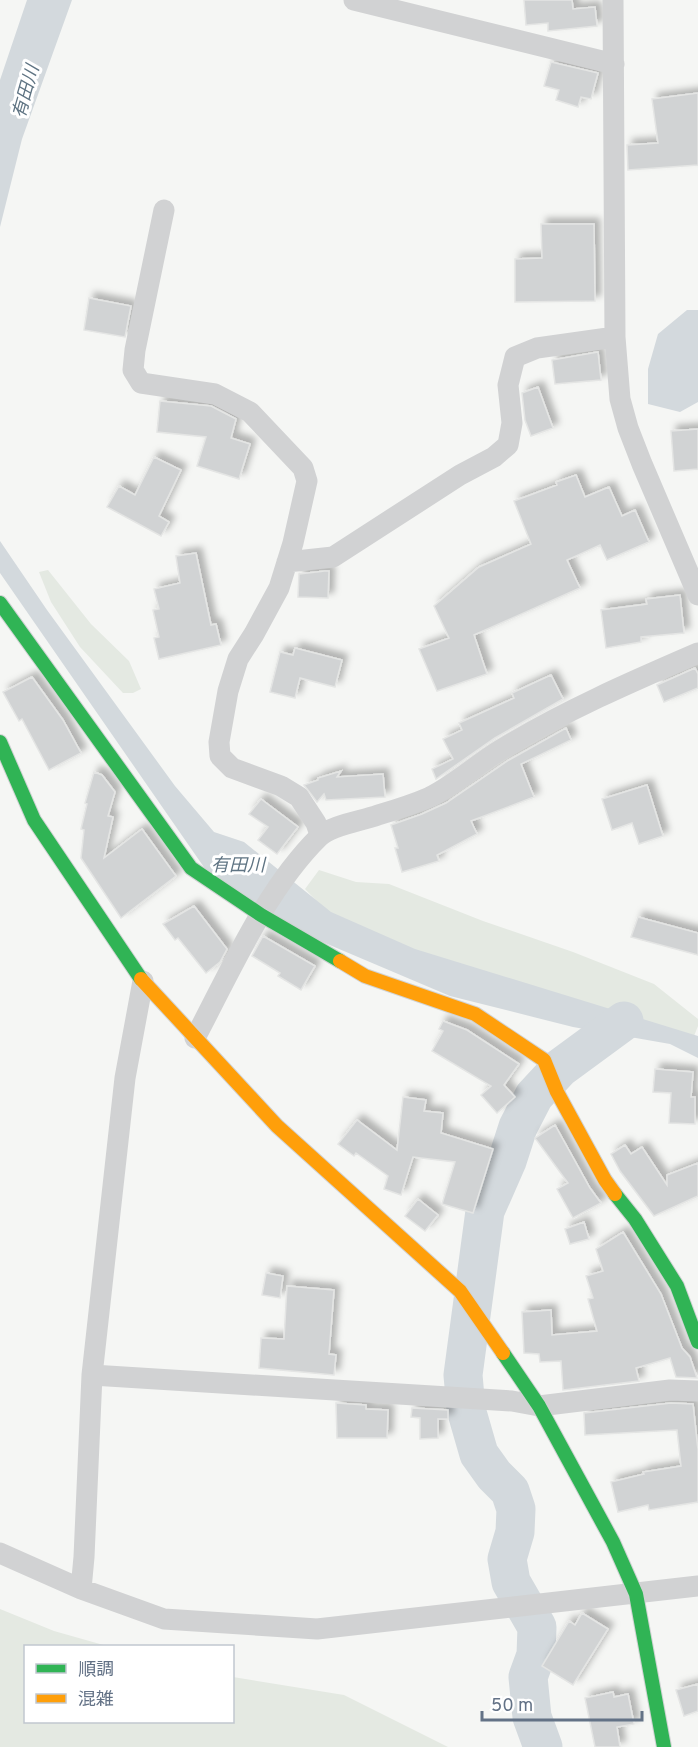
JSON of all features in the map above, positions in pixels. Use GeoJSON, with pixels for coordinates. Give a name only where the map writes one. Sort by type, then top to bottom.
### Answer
{"type":"FeatureCollection","features":[{"type":"Feature","properties":{"kind":"street"},"geometry":{"type":"LineString","coordinates":[[354,0],[614,64]]}},
{"type":"Feature","properties":{"kind":"street"},"geometry":{"type":"LineString","coordinates":[[613,0],[615,338],[620,399],[628,428],[698,595]]}},
{"type":"Feature","properties":{"kind":"street"},"geometry":{"type":"LineString","coordinates":[[164,210],[135,350],[133,370],[141,383],[215,394],[249,412],[303,468],[307,481],[279,588],[238,659],[222,720],[220,756],[232,768],[281,786],[298,797],[316,823],[321,835]]}},
{"type":"Feature","properties":{"kind":"street"},"geometry":{"type":"LineString","coordinates":[[287,562],[333,557],[460,475],[494,457],[508,445],[512,423],[508,385],[515,357],[537,348],[615,338]]}},
{"type":"Feature","properties":{"kind":"street"},"geometry":{"type":"LineString","coordinates":[[0,603],[191,868],[261,915],[365,976],[475,1014],[544,1060],[557,1092],[605,1180],[635,1219],[677,1286],[698,1342]]}},
{"type":"Feature","properties":{"kind":"street"},"geometry":{"type":"LineString","coordinates":[[195,1038],[261,915],[292,869],[321,835],[430,796],[473,771],[500,750],[608,692],[698,653]]}},
{"type":"Feature","properties":{"kind":"street"},"geometry":{"type":"LineString","coordinates":[[0,742],[34,820],[143,981],[277,1126],[460,1291],[539,1406],[613,1542],[636,1594],[664,1747]]}},
{"type":"Feature","properties":{"kind":"street"},"geometry":{"type":"LineString","coordinates":[[81,1589],[92,1375],[125,1078],[143,981]]}},
{"type":"Feature","properties":{"kind":"street"},"geometry":{"type":"LineString","coordinates":[[92,1375],[449,1397],[539,1406],[670,1390],[698,1391]]}},
{"type":"Feature","properties":{"kind":"street"},"geometry":{"type":"LineString","coordinates":[[0,1553],[81,1589],[164,1619],[317,1629],[698,1586]]}},
{"type":"Feature","properties":{"kind":"shaded area"},"geometry":{"type":"Polygon","coordinates":[[[48,570],[91,624],[129,661],[141,689],[133,693],[123,693],[80,647],[51,602],[39,572],[48,570]]]}},
{"type":"Feature","properties":{"kind":"shaded area"},"geometry":{"type":"Polygon","coordinates":[[[319,870],[356,882],[389,884],[654,984],[698,1019],[698,1026],[692,1041],[445,970],[334,919],[305,889],[319,870]]]}},
{"type":"Feature","properties":{"kind":"shaded area"},"geometry":{"type":"Polygon","coordinates":[[[0,1609],[54,1631],[103,1645],[24,1645],[24,1723],[234,1723],[234,1677],[344,1695],[448,1747],[0,1747],[0,1609]]]}},
{"type":"Feature","properties":{"kind":"water","name":"有田川"},"geometry":{"type":"Polygon","coordinates":[[[27,0],[72,0],[22,139],[0,227],[0,80],[27,0]]]}},
{"type":"Feature","properties":{"kind":"water"},"geometry":{"type":"Polygon","coordinates":[[[687,310],[698,310],[698,402],[680,412],[648,404],[648,369],[658,334],[687,310]]]}},
{"type":"Feature","properties":{"kind":"water","name":"有田川"},"geometry":{"type":"Polygon","coordinates":[[[0,541],[47,610],[175,786],[214,832],[244,842],[331,912],[415,949],[698,1036],[698,1058],[670,1044],[573,1027],[450,996],[299,932],[208,873],[0,573],[0,541]]]}},
{"type":"Feature","properties":{"kind":"building"},"geometry":{"type":"Polygon","coordinates":[[[524,0],[572,0],[573,9],[595,7],[597,26],[548,31],[548,23],[526,25],[524,0]]]}},
{"type":"Feature","properties":{"kind":"building"},"geometry":{"type":"Polygon","coordinates":[[[551,62],[598,73],[591,99],[581,97],[578,107],[556,100],[559,90],[544,86],[551,62]]]}},
{"type":"Feature","properties":{"kind":"building"},"geometry":{"type":"Polygon","coordinates":[[[698,93],[698,165],[628,170],[627,145],[658,143],[652,99],[698,93]]]}},
{"type":"Feature","properties":{"kind":"building"},"geometry":{"type":"Polygon","coordinates":[[[541,224],[594,224],[595,301],[515,302],[515,259],[542,258],[541,224]]]}},
{"type":"Feature","properties":{"kind":"building"},"geometry":{"type":"Polygon","coordinates":[[[89,298],[131,306],[125,337],[84,330],[89,298]]]}},
{"type":"Feature","properties":{"kind":"building"},"geometry":{"type":"Polygon","coordinates":[[[598,352],[601,380],[555,384],[552,360],[598,352]]]}},
{"type":"Feature","properties":{"kind":"building"},"geometry":{"type":"Polygon","coordinates":[[[538,387],[553,428],[531,436],[525,420],[522,393],[538,387]]]}},
{"type":"Feature","properties":{"kind":"building"},"geometry":{"type":"Polygon","coordinates":[[[160,401],[211,406],[236,419],[231,438],[250,444],[239,479],[197,466],[206,437],[157,432],[160,401]]]}},
{"type":"Feature","properties":{"kind":"building"},"geometry":{"type":"Polygon","coordinates":[[[698,429],[698,469],[674,471],[671,431],[698,429]]]}},
{"type":"Feature","properties":{"kind":"building"},"geometry":{"type":"Polygon","coordinates":[[[154,457],[181,470],[159,516],[169,522],[161,536],[107,507],[119,486],[135,495],[154,457]]]}},
{"type":"Feature","properties":{"kind":"building"},"geometry":{"type":"Polygon","coordinates":[[[576,475],[585,497],[609,487],[622,516],[635,510],[649,542],[607,560],[600,545],[567,560],[580,588],[474,635],[487,674],[437,691],[419,649],[449,638],[434,606],[479,567],[531,544],[514,501],[557,485],[556,482],[576,475]]]}},
{"type":"Feature","properties":{"kind":"building"},"geometry":{"type":"Polygon","coordinates":[[[196,553],[211,625],[216,624],[221,645],[159,659],[154,638],[159,637],[153,610],[159,609],[154,589],[180,583],[176,556],[196,553]]]}},
{"type":"Feature","properties":{"kind":"building"},"geometry":{"type":"Polygon","coordinates":[[[329,571],[328,598],[298,597],[299,574],[329,571]]]}},
{"type":"Feature","properties":{"kind":"building"},"geometry":{"type":"Polygon","coordinates":[[[680,595],[684,633],[641,637],[641,642],[606,648],[601,610],[647,604],[646,599],[680,595]]]}},
{"type":"Feature","properties":{"kind":"building"},"geometry":{"type":"Polygon","coordinates":[[[295,648],[342,660],[335,687],[300,678],[295,698],[270,692],[280,652],[293,655],[295,648]]]}},
{"type":"Feature","properties":{"kind":"building"},"geometry":{"type":"Polygon","coordinates":[[[695,668],[698,674],[698,688],[664,702],[657,685],[695,668]]]}},
{"type":"Feature","properties":{"kind":"building"},"geometry":{"type":"Polygon","coordinates":[[[551,675],[563,699],[495,738],[436,779],[432,769],[453,759],[443,739],[462,730],[459,723],[514,698],[512,693],[551,675]]]}},
{"type":"Feature","properties":{"kind":"building"},"geometry":{"type":"Polygon","coordinates":[[[32,677],[63,720],[81,753],[49,770],[22,719],[19,721],[3,692],[32,677]]]}},
{"type":"Feature","properties":{"kind":"building"},"geometry":{"type":"Polygon","coordinates":[[[566,728],[571,740],[521,764],[534,797],[471,821],[477,834],[437,855],[439,861],[402,872],[391,825],[446,803],[509,760],[566,728]]]}},
{"type":"Feature","properties":{"kind":"building"},"geometry":{"type":"Polygon","coordinates":[[[341,771],[337,777],[383,774],[385,797],[326,800],[324,794],[317,802],[304,785],[341,771]]]}},
{"type":"Feature","properties":{"kind":"building"},"geometry":{"type":"Polygon","coordinates":[[[94,772],[102,775],[115,792],[108,816],[113,817],[104,858],[142,829],[176,876],[121,918],[81,858],[84,830],[81,829],[87,804],[85,803],[94,772]]]}},
{"type":"Feature","properties":{"kind":"building"},"geometry":{"type":"Polygon","coordinates":[[[647,785],[663,836],[639,844],[632,823],[612,830],[602,799],[647,785]]]}},
{"type":"Feature","properties":{"kind":"building"},"geometry":{"type":"Polygon","coordinates":[[[261,799],[298,827],[277,854],[258,840],[268,827],[249,814],[261,799]]]}},
{"type":"Feature","properties":{"kind":"building"},"geometry":{"type":"Polygon","coordinates":[[[194,906],[227,949],[220,962],[206,973],[178,938],[175,940],[163,924],[194,906]]]}},
{"type":"Feature","properties":{"kind":"building"},"geometry":{"type":"Polygon","coordinates":[[[638,917],[698,933],[698,955],[631,937],[638,917]]]}},
{"type":"Feature","properties":{"kind":"building"},"geometry":{"type":"Polygon","coordinates":[[[263,936],[315,966],[301,990],[278,976],[280,973],[252,956],[263,936]]]}},
{"type":"Feature","properties":{"kind":"building"},"geometry":{"type":"Polygon","coordinates":[[[443,1021],[467,1030],[519,1064],[504,1085],[515,1097],[497,1113],[481,1095],[491,1086],[432,1051],[443,1031],[439,1029],[443,1021]]]}},
{"type":"Feature","properties":{"kind":"building"},"geometry":{"type":"Polygon","coordinates":[[[655,1069],[693,1072],[691,1097],[695,1097],[695,1124],[669,1123],[671,1093],[653,1092],[655,1069]]]}},
{"type":"Feature","properties":{"kind":"building"},"geometry":{"type":"Polygon","coordinates":[[[403,1097],[426,1100],[424,1111],[443,1113],[441,1133],[493,1149],[473,1213],[442,1204],[455,1162],[413,1157],[401,1195],[384,1189],[388,1176],[356,1153],[354,1156],[338,1144],[357,1120],[397,1150],[403,1097]]]}},
{"type":"Feature","properties":{"kind":"building"},"geometry":{"type":"Polygon","coordinates":[[[555,1125],[590,1188],[601,1203],[573,1218],[557,1189],[568,1183],[535,1138],[555,1125]]]}},
{"type":"Feature","properties":{"kind":"building"},"geometry":{"type":"Polygon","coordinates":[[[625,1145],[631,1154],[642,1147],[667,1185],[667,1175],[698,1163],[698,1196],[654,1216],[620,1171],[611,1154],[625,1145]]]}},
{"type":"Feature","properties":{"kind":"building"},"geometry":{"type":"Polygon","coordinates":[[[418,1199],[438,1215],[425,1231],[405,1216],[418,1199]]]}},
{"type":"Feature","properties":{"kind":"building"},"geometry":{"type":"Polygon","coordinates":[[[584,1222],[589,1239],[570,1244],[565,1229],[584,1222]]]}},
{"type":"Feature","properties":{"kind":"building"},"geometry":{"type":"Polygon","coordinates":[[[623,1232],[661,1294],[682,1348],[690,1357],[697,1378],[676,1377],[670,1358],[636,1368],[639,1381],[563,1390],[561,1361],[540,1362],[539,1354],[524,1353],[522,1312],[551,1310],[552,1335],[597,1331],[588,1299],[593,1298],[586,1276],[603,1271],[596,1249],[623,1232]]]}},
{"type":"Feature","properties":{"kind":"building"},"geometry":{"type":"Polygon","coordinates":[[[266,1273],[283,1276],[280,1298],[262,1295],[266,1273]]]}},
{"type":"Feature","properties":{"kind":"building"},"geometry":{"type":"Polygon","coordinates":[[[287,1286],[334,1290],[329,1354],[336,1355],[334,1375],[259,1368],[261,1338],[284,1339],[287,1286]]]}},
{"type":"Feature","properties":{"kind":"building"},"geometry":{"type":"Polygon","coordinates":[[[336,1403],[366,1405],[366,1409],[388,1410],[387,1438],[337,1438],[336,1403]]]}},
{"type":"Feature","properties":{"kind":"building"},"geometry":{"type":"Polygon","coordinates":[[[671,1403],[693,1404],[698,1450],[698,1502],[649,1510],[648,1505],[618,1512],[611,1482],[644,1474],[643,1472],[681,1466],[677,1430],[585,1435],[584,1413],[671,1403]]]}},
{"type":"Feature","properties":{"kind":"building"},"geometry":{"type":"Polygon","coordinates":[[[412,1408],[448,1410],[448,1419],[438,1419],[438,1438],[420,1439],[420,1418],[411,1417],[412,1408]]]}},
{"type":"Feature","properties":{"kind":"building"},"geometry":{"type":"Polygon","coordinates":[[[582,1613],[608,1629],[573,1685],[542,1666],[569,1621],[575,1625],[582,1613]]]}},
{"type":"Feature","properties":{"kind":"building"},"geometry":{"type":"Polygon","coordinates":[[[698,1684],[698,1711],[684,1716],[676,1690],[698,1684]]]}},
{"type":"Feature","properties":{"kind":"building"},"geometry":{"type":"Polygon","coordinates":[[[613,1692],[614,1697],[628,1694],[634,1724],[617,1727],[620,1747],[595,1747],[585,1698],[613,1692]]]}},
{"type":"Feature","properties":{"kind":"waterway"},"geometry":{"type":"LineString","coordinates":[[543,1747],[532,1717],[528,1677],[536,1655],[537,1627],[511,1582],[507,1559],[515,1532],[516,1509],[510,1491],[494,1475],[479,1454],[466,1409],[463,1375],[485,1211],[507,1161],[518,1127],[534,1096],[560,1068],[624,1021]]}},
{"type":"Feature","properties":{"kind":"traffic: fast"},"geometry":{"type":"LineString","coordinates":[[0,603],[191,868],[261,915],[340,961]]}},
{"type":"Feature","properties":{"kind":"traffic: fast"},"geometry":{"type":"LineString","coordinates":[[0,742],[34,820],[141,979]]}},
{"type":"Feature","properties":{"kind":"traffic: fast"},"geometry":{"type":"LineString","coordinates":[[615,1194],[635,1219],[677,1286],[698,1342]]}},
{"type":"Feature","properties":{"kind":"traffic: fast"},"geometry":{"type":"LineString","coordinates":[[503,1353],[539,1406],[613,1542],[636,1594],[664,1747]]}},
{"type":"Feature","properties":{"kind":"traffic: slow"},"geometry":{"type":"LineString","coordinates":[[340,961],[365,976],[475,1014],[544,1060],[557,1092],[615,1194]]}},
{"type":"Feature","properties":{"kind":"traffic: slow"},"geometry":{"type":"LineString","coordinates":[[141,979],[277,1126],[460,1291],[503,1353]]}}]}
